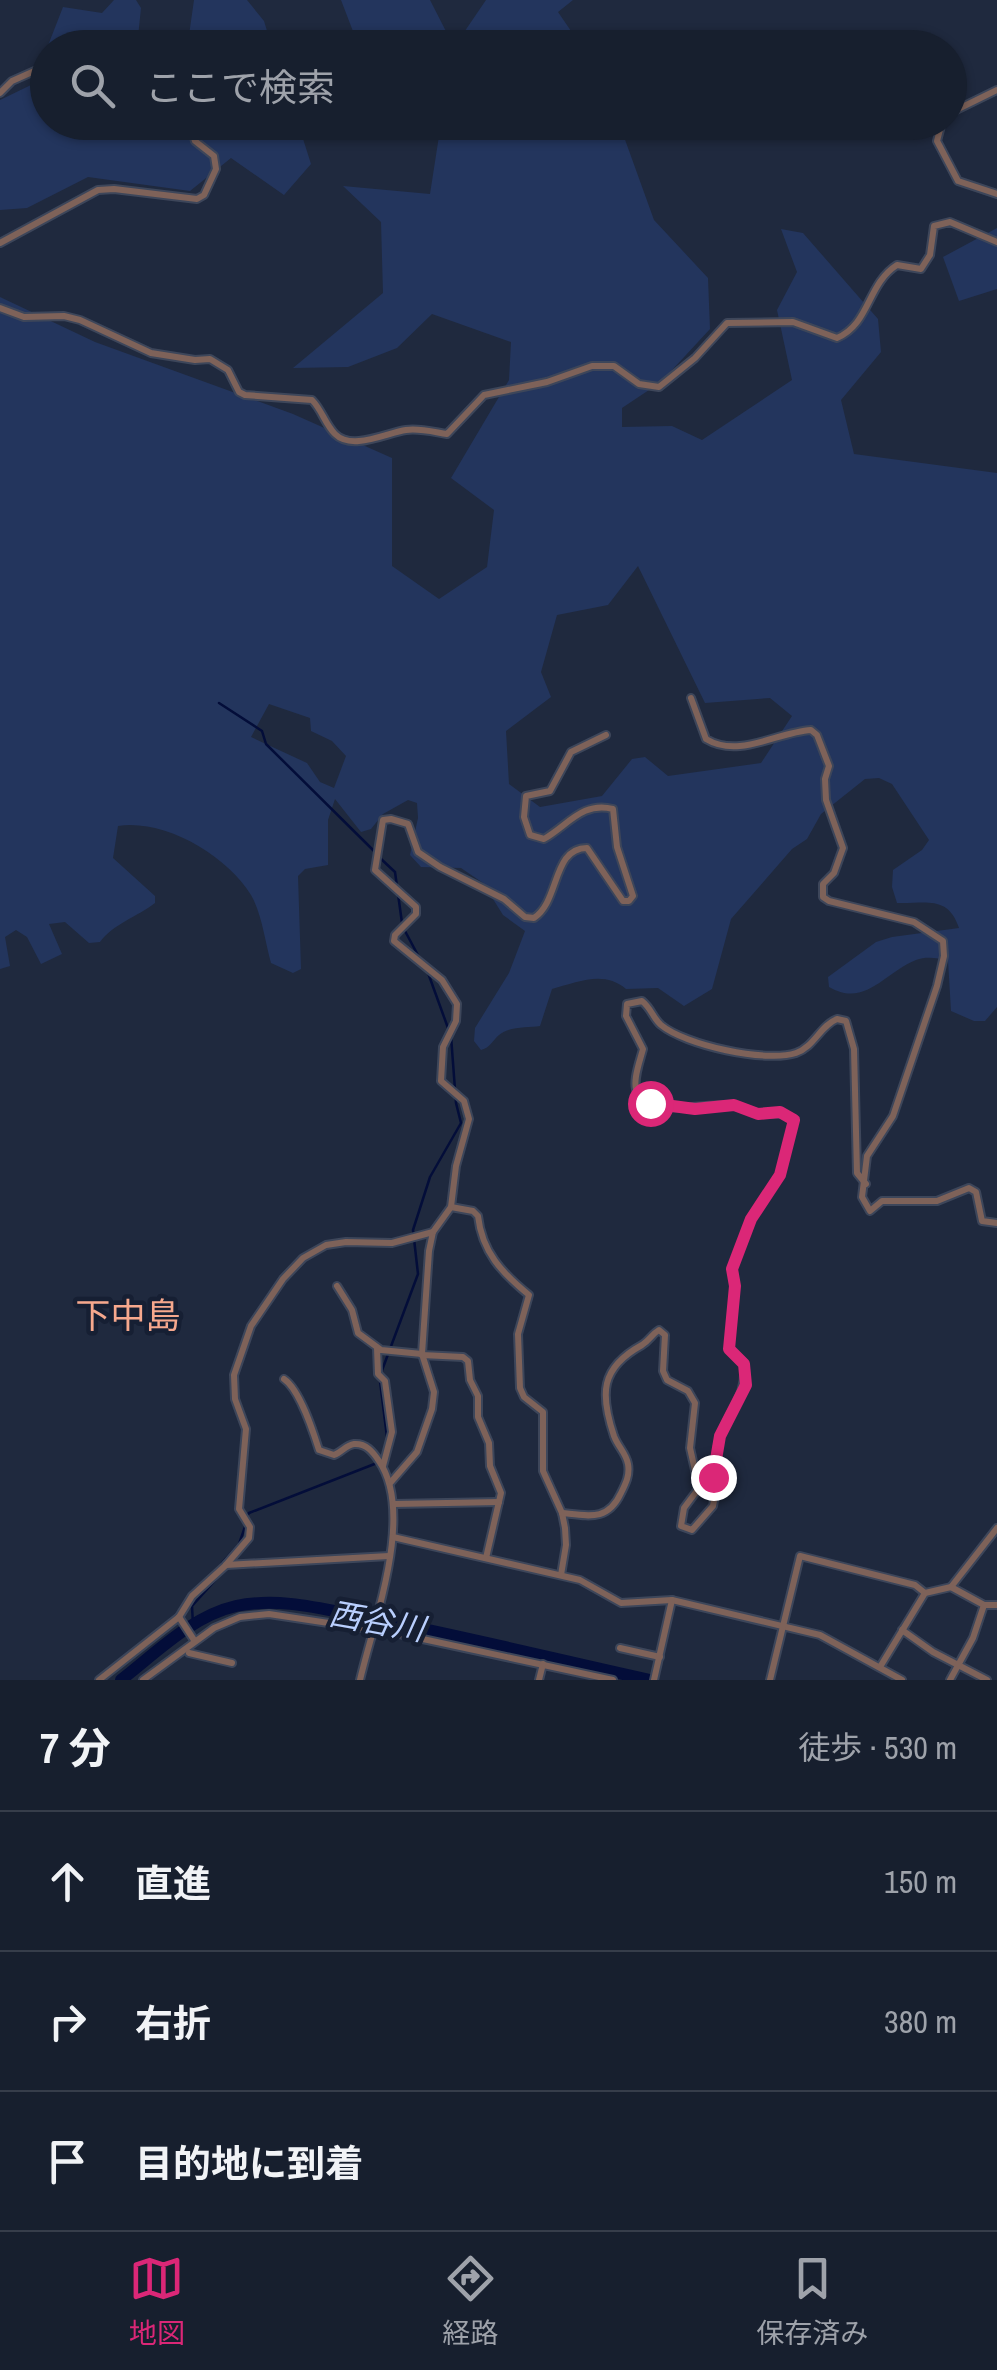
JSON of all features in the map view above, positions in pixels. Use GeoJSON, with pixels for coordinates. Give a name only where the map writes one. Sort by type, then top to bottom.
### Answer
{"type":"FeatureCollection","features":[{"type":"Feature","properties":{"kind":"street"},"geometry":{"type":"LineString","coordinates":[[0,93],[12,81],[30,73]]}},
{"type":"Feature","properties":{"kind":"street"},"geometry":{"type":"LineString","coordinates":[[967,105],[997,90]]}},
{"type":"Feature","properties":{"kind":"street"},"geometry":{"type":"LineString","coordinates":[[0,243],[98,190],[197,199],[204,195],[216,169],[214,156],[194,140]]}},
{"type":"Feature","properties":{"kind":"street"},"geometry":{"type":"LineString","coordinates":[[937,140],[958,180],[997,194]]}},
{"type":"Feature","properties":{"kind":"street"},"geometry":{"type":"LineString","coordinates":[[0,308],[24,317],[64,316],[151,353],[210,359],[222,364],[239,392],[253,397],[312,400],[335,434],[344,440],[362,440],[410,429],[446,434],[484,395],[546,382],[592,366],[614,366],[639,384],[659,387],[696,358],[727,323],[794,322],[838,338],[857,326],[881,277],[897,266],[922,269],[926,265],[934,226],[950,222],[997,242]]}},
{"type":"Feature","properties":{"kind":"street"},"geometry":{"type":"LineString","coordinates":[[691,698],[706,739],[721,746],[744,746],[798,731],[811,730],[817,735],[829,766],[826,800],[842,848],[834,873],[823,884],[823,897],[829,902],[914,922],[943,941],[942,967],[932,1006],[894,1116],[867,1156],[862,1198],[870,1211],[882,1201],[937,1201],[969,1188],[976,1192],[982,1221],[997,1223]]}},
{"type":"Feature","properties":{"kind":"street"},"geometry":{"type":"LineString","coordinates":[[391,1482],[418,1452],[429,1424],[434,1392],[422,1354],[428,1251],[434,1232],[452,1207],[456,1166],[469,1120],[464,1101],[441,1080],[442,1047],[456,1021],[457,1004],[442,980],[394,941],[394,935],[416,914],[416,907],[374,870],[383,820],[408,824],[418,852],[504,899],[525,917],[534,918],[544,912],[563,862],[579,848],[588,848],[616,894],[629,900],[632,896],[617,846],[612,810],[594,806],[586,809],[544,838],[530,835],[524,817],[526,796],[550,791],[571,752],[606,735]]}},
{"type":"Feature","properties":{"kind":"street"},"geometry":{"type":"LineString","coordinates":[[562,1512],[601,1514],[614,1508],[627,1481],[628,1466],[605,1404],[606,1383],[626,1354],[659,1330],[665,1335],[663,1371],[667,1380],[688,1391],[695,1402],[690,1448],[699,1488],[684,1508],[680,1526],[692,1530],[713,1506],[720,1436],[746,1385],[744,1364],[729,1349],[735,1286],[732,1269],[751,1219],[780,1175],[794,1120],[780,1112],[758,1114],[734,1105],[695,1109],[664,1106],[639,1096],[637,1072],[642,1049],[626,1016],[626,1004],[642,1001],[660,1024],[699,1043],[749,1054],[796,1053],[826,1024],[837,1018],[846,1021],[854,1049],[857,1173],[866,1184]]}},
{"type":"Feature","properties":{"kind":"street"},"geometry":{"type":"LineString","coordinates":[[452,1207],[473,1211],[478,1216],[496,1265],[529,1295],[518,1334],[520,1388],[524,1397],[543,1412],[543,1472],[562,1512],[566,1545],[561,1575]]}},
{"type":"Feature","properties":{"kind":"street"},"geometry":{"type":"LineString","coordinates":[[99,1680],[179,1617],[192,1596],[226,1565],[250,1535],[249,1524],[240,1509],[246,1434],[234,1386],[246,1338],[262,1308],[294,1266],[321,1247],[346,1242],[392,1243],[434,1232]]}},
{"type":"Feature","properties":{"kind":"street"},"geometry":{"type":"LineString","coordinates":[[337,1286],[352,1310],[356,1331],[377,1348],[467,1360],[470,1382],[478,1396],[478,1418],[489,1442],[489,1464],[500,1489],[486,1558]]}},
{"type":"Feature","properties":{"kind":"street"},"geometry":{"type":"LineString","coordinates":[[377,1348],[378,1372],[385,1381],[392,1432],[383,1466]]}},
{"type":"Feature","properties":{"kind":"street"},"geometry":{"type":"LineString","coordinates":[[284,1379],[293,1388],[320,1450],[334,1455],[348,1446],[362,1445],[383,1466],[391,1482],[394,1537],[360,1680]]}},
{"type":"Feature","properties":{"kind":"street"},"geometry":{"type":"LineString","coordinates":[[394,1504],[499,1502]]}},
{"type":"Feature","properties":{"kind":"street"},"geometry":{"type":"LineString","coordinates":[[880,1667],[924,1594],[951,1587],[995,1533]]}},
{"type":"Feature","properties":{"kind":"street"},"geometry":{"type":"LineString","coordinates":[[394,1537],[580,1580],[621,1603],[672,1600],[834,1640],[902,1680]]}},
{"type":"Feature","properties":{"kind":"street"},"geometry":{"type":"LineString","coordinates":[[226,1565],[390,1556]]}},
{"type":"Feature","properties":{"kind":"street"},"geometry":{"type":"LineString","coordinates":[[770,1680],[800,1556],[915,1585],[924,1594]]}},
{"type":"Feature","properties":{"kind":"street"},"geometry":{"type":"LineString","coordinates":[[951,1587],[984,1605],[997,1605]]}},
{"type":"Feature","properties":{"kind":"street"},"geometry":{"type":"LineString","coordinates":[[654,1680],[672,1600]]}},
{"type":"Feature","properties":{"kind":"street"},"geometry":{"type":"LineString","coordinates":[[950,1680],[973,1638],[984,1605]]}},
{"type":"Feature","properties":{"kind":"street"},"geometry":{"type":"LineString","coordinates":[[143,1680],[194,1640],[232,1620],[254,1614],[292,1615],[372,1629],[613,1680]]}},
{"type":"Feature","properties":{"kind":"street"},"geometry":{"type":"LineString","coordinates":[[179,1617],[194,1640]]}},
{"type":"Feature","properties":{"kind":"street"},"geometry":{"type":"LineString","coordinates":[[902,1630],[957,1666],[987,1680]]}},
{"type":"Feature","properties":{"kind":"street"},"geometry":{"type":"LineString","coordinates":[[620,1648],[660,1657]]}},
{"type":"Feature","properties":{"kind":"street"},"geometry":{"type":"LineString","coordinates":[[189,1653],[232,1663]]}},
{"type":"Feature","properties":{"kind":"street"},"geometry":{"type":"LineString","coordinates":[[539,1680],[543,1664]]}},
{"type":"Feature","properties":{"kind":"shaded area"},"geometry":{"type":"Polygon","coordinates":[[[114,0],[136,0],[141,8],[139,30],[54,30],[63,7],[102,13],[114,0]]]}},
{"type":"Feature","properties":{"kind":"shaded area"},"geometry":{"type":"Polygon","coordinates":[[[194,0],[247,0],[267,30],[190,30],[194,0]]]}},
{"type":"Feature","properties":{"kind":"shaded area"},"geometry":{"type":"Polygon","coordinates":[[[341,0],[430,0],[445,30],[352,30],[341,0]]]}},
{"type":"Feature","properties":{"kind":"shaded area"},"geometry":{"type":"Polygon","coordinates":[[[486,0],[573,0],[558,12],[570,30],[466,30],[486,0]]]}},
{"type":"Feature","properties":{"kind":"shaded area"},"geometry":{"type":"Polygon","coordinates":[[[30,85],[30,140],[303,140],[311,164],[284,195],[231,158],[190,191],[88,177],[27,208],[0,210],[0,100],[30,85]]]}},
{"type":"Feature","properties":{"kind":"shaded area"},"geometry":{"type":"Polygon","coordinates":[[[438,140],[625,140],[654,220],[708,278],[710,329],[661,382],[622,408],[622,427],[672,426],[702,440],[792,380],[777,310],[797,272],[781,229],[803,233],[878,319],[881,352],[841,400],[854,454],[997,473],[997,1007],[985,1021],[974,1021],[951,1011],[948,960],[916,960],[864,991],[842,992],[829,987],[828,977],[876,942],[959,928],[949,910],[942,906],[897,903],[892,887],[893,870],[922,850],[929,840],[892,784],[879,778],[865,779],[821,814],[807,839],[792,849],[731,919],[712,989],[684,1006],[658,988],[626,989],[609,980],[581,981],[552,989],[540,1026],[508,1030],[481,1050],[474,1041],[475,1028],[509,973],[525,931],[503,915],[483,883],[461,868],[421,867],[410,855],[418,818],[417,803],[408,800],[383,814],[371,829],[361,832],[335,799],[328,820],[328,865],[305,869],[298,876],[301,969],[293,973],[271,963],[255,903],[226,866],[174,834],[136,825],[118,826],[113,858],[155,896],[155,903],[118,925],[100,942],[89,943],[65,922],[49,924],[62,954],[41,964],[27,937],[16,930],[5,937],[10,966],[0,969],[0,297],[95,342],[293,414],[392,458],[392,566],[439,599],[487,567],[494,510],[451,478],[509,380],[511,342],[432,314],[397,348],[348,367],[293,368],[383,293],[381,222],[343,186],[430,194],[438,140]],[[638,566],[608,605],[557,615],[541,672],[551,697],[506,731],[509,784],[540,807],[602,796],[632,759],[645,757],[668,776],[761,763],[792,716],[770,698],[705,703],[638,566]],[[269,704],[251,737],[307,763],[320,782],[334,788],[346,756],[332,741],[311,731],[310,718],[269,704]]]}},
{"type":"Feature","properties":{"kind":"shaded area"},"geometry":{"type":"Polygon","coordinates":[[[997,228],[997,289],[959,301],[943,257],[997,228]]]}},
{"type":"Feature","properties":{"kind":"waterway"},"geometry":{"type":"LineString","coordinates":[[219,703],[262,731],[266,744],[375,852]]}},
{"type":"Feature","properties":{"kind":"waterway"},"geometry":{"type":"LineString","coordinates":[[380,858],[395,872],[402,923]]}},
{"type":"Feature","properties":{"kind":"waterway"},"geometry":{"type":"LineString","coordinates":[[405,931],[420,959]]}},
{"type":"Feature","properties":{"kind":"waterway"},"geometry":{"type":"LineString","coordinates":[[427,970],[448,1028]]}},
{"type":"Feature","properties":{"kind":"waterway"},"geometry":{"type":"LineString","coordinates":[[381,1373],[418,1274],[413,1230],[430,1177],[461,1123],[451,1036]]}},
{"type":"Feature","properties":{"kind":"waterway"},"geometry":{"type":"LineString","coordinates":[[380,1381],[387,1437]]}},
{"type":"Feature","properties":{"kind":"waterway"},"geometry":{"type":"LineString","coordinates":[[247,1516],[377,1463]]}},
{"type":"Feature","properties":{"kind":"waterway"},"geometry":{"type":"LineString","coordinates":[[222,1563],[239,1544],[246,1524]]}},
{"type":"Feature","properties":{"kind":"waterway"},"geometry":{"type":"LineString","coordinates":[[193,1625],[192,1606],[219,1576]]}},
{"type":"Feature","properties":{"kind":"waterway","name":"西谷川"},"geometry":{"type":"LineString","coordinates":[[121,1680],[204,1618],[236,1606],[269,1603],[365,1617],[650,1680]]}},
{"type":"Feature","properties":{"kind":"district","name":"下中島"},"geometry":{"type":"Point","coordinates":[128,1315]}},
{"type":"Feature","properties":{"kind":"route"},"geometry":{"type":"LineString","coordinates":[[650,1103],[695,1109],[734,1105],[758,1114],[780,1112],[794,1120],[780,1175],[758,1204],[732,1269],[735,1286],[729,1349],[744,1364],[746,1385],[720,1436],[713,1477]]}}]}
